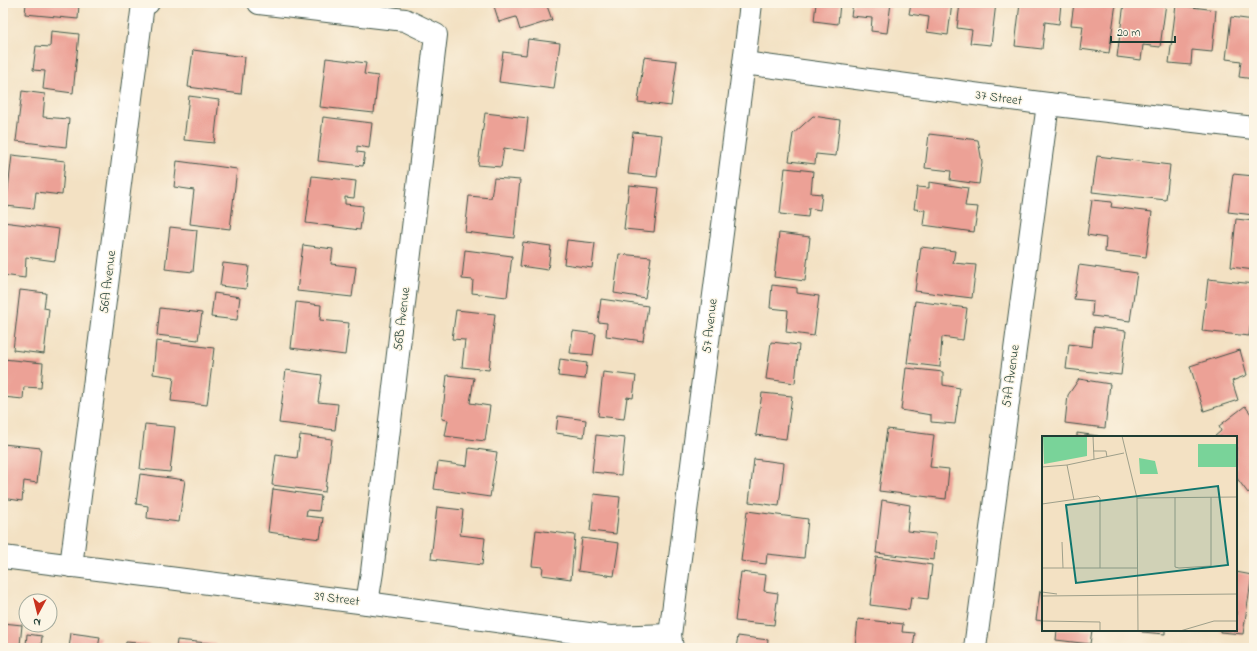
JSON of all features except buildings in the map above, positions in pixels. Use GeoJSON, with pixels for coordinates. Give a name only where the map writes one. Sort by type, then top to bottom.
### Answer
{"type":"FeatureCollection","features":[{"type":"Feature","properties":{"kind":"street","name":"56A Avenue"},"geometry":{"type":"LineString","coordinates":[[72,566],[143,4],[148,3]]}},
{"type":"Feature","properties":{"kind":"street","name":"56B Avenue"},"geometry":{"type":"LineString","coordinates":[[259,3],[405,20],[436,35],[372,572],[367,603]]}},
{"type":"Feature","properties":{"kind":"street","name":"57 Avenue"},"geometry":{"type":"LineString","coordinates":[[671,641],[751,3]]}},
{"type":"Feature","properties":{"kind":"street","name":"37 Street"},"geometry":{"type":"LineString","coordinates":[[744,63],[1048,104],[1254,128]]}},
{"type":"Feature","properties":{"kind":"street","name":"57A Avenue"},"geometry":{"type":"LineString","coordinates":[[975,648],[1048,104]]}},
{"type":"Feature","properties":{"kind":"street","name":"39 Street"},"geometry":{"type":"LineString","coordinates":[[3,557],[367,603],[610,637],[671,641]]}}]}
